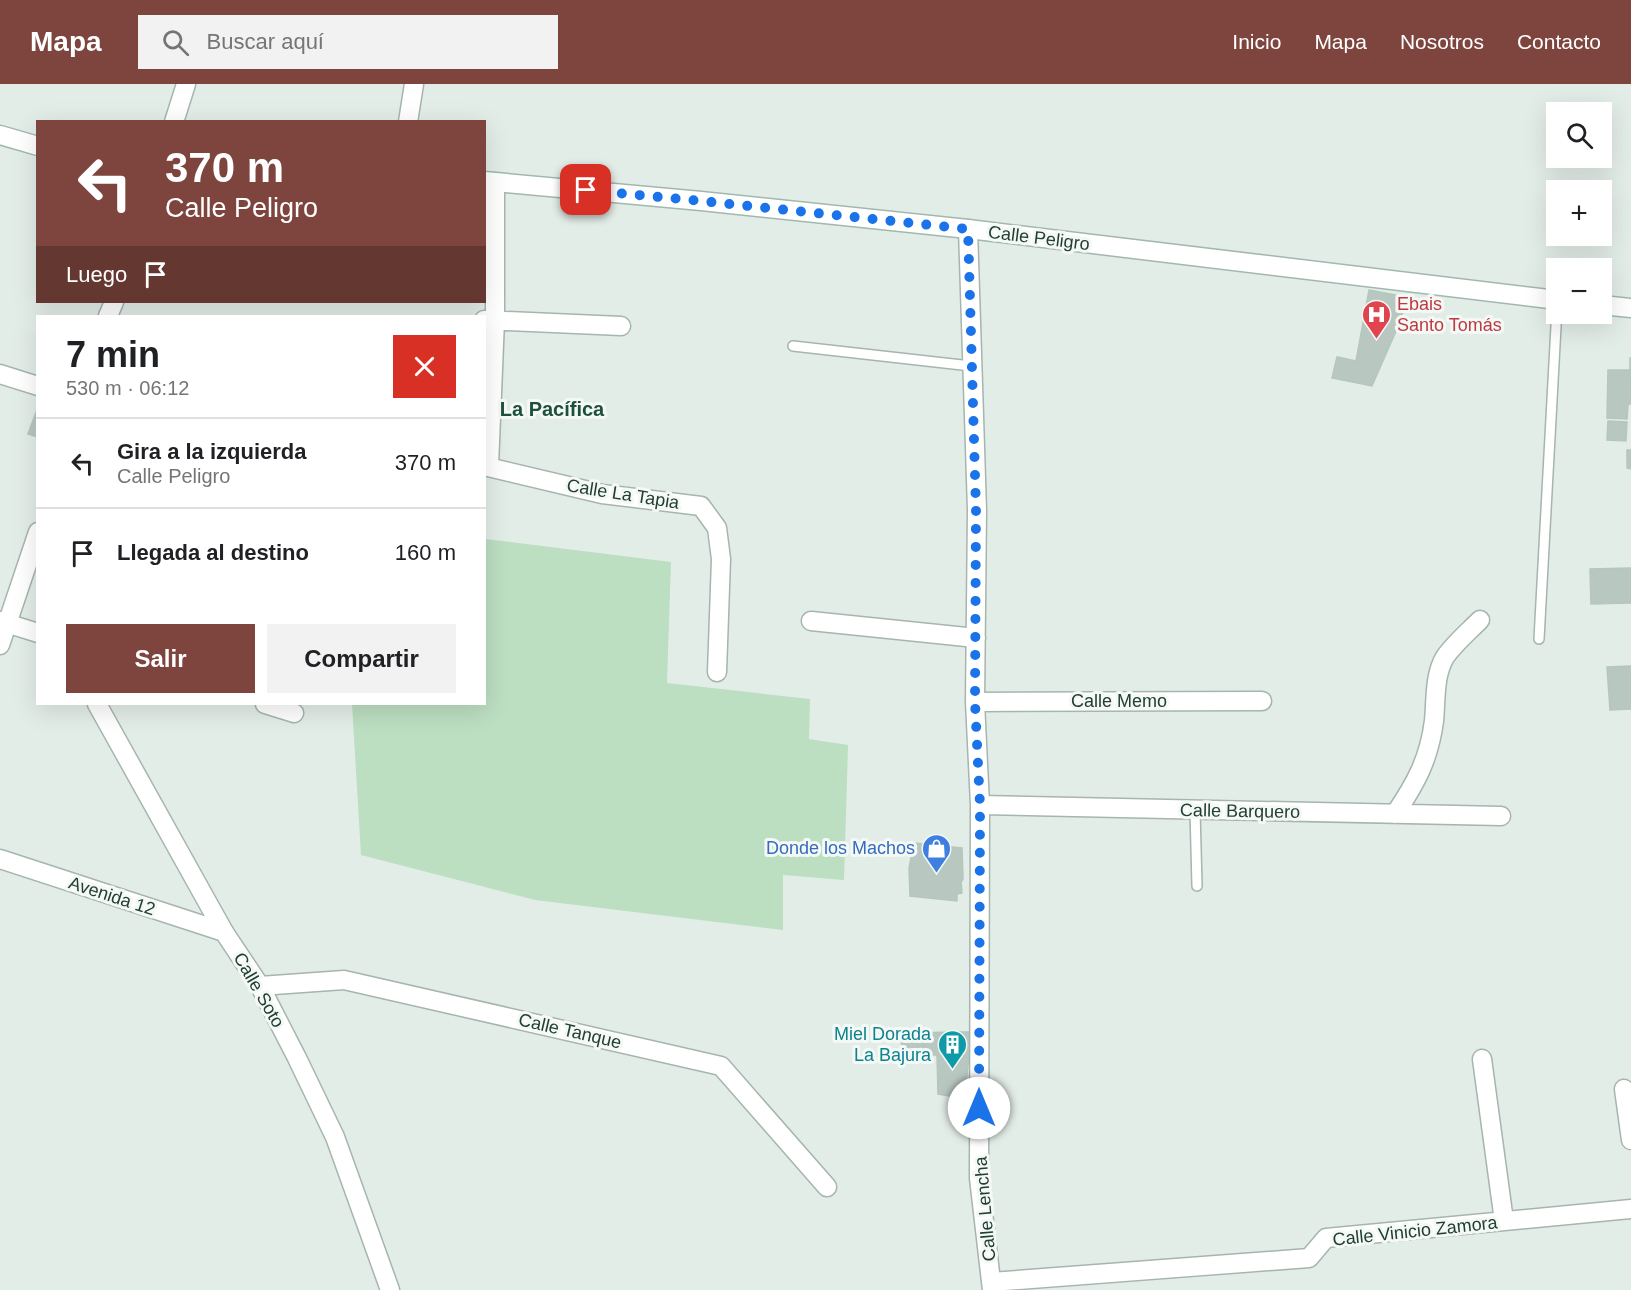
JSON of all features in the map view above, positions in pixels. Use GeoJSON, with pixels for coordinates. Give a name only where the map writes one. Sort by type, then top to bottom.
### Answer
{"type":"FeatureCollection","features":[{"type":"Feature","properties":{"kind":"street"},"geometry":{"type":"LineString","coordinates":[[175,120],[186,84]]}},
{"type":"Feature","properties":{"kind":"street"},"geometry":{"type":"LineString","coordinates":[[408,120],[414,84]]}},
{"type":"Feature","properties":{"kind":"street"},"geometry":{"type":"LineString","coordinates":[[0,135],[36,145]]}},
{"type":"Feature","properties":{"kind":"street"},"geometry":{"type":"LineString","coordinates":[[487,466],[490,182]]}},
{"type":"Feature","properties":{"kind":"street","name":"Calle Peligro"},"geometry":{"type":"LineString","coordinates":[[490,182],[968,229],[1546,299]]}},
{"type":"Feature","properties":{"kind":"street","name":"Calle Lencha"},"geometry":{"type":"LineString","coordinates":[[968,229],[976,510],[975,702],[980,805],[979,1178],[992,1286]]}},
{"type":"Feature","properties":{"kind":"street"},"geometry":{"type":"LineString","coordinates":[[1612,306],[1631,308]]}},
{"type":"Feature","properties":{"kind":"street"},"geometry":{"type":"LineString","coordinates":[[490,320],[621,326]]}},
{"type":"Feature","properties":{"kind":"street"},"geometry":{"type":"LineString","coordinates":[[0,374],[36,385]]}},
{"type":"Feature","properties":{"kind":"street","name":"Calle La Tapia"},"geometry":{"type":"LineString","coordinates":[[487,466],[602,494],[701,506],[717,528],[721,559],[717,672]]}},
{"type":"Feature","properties":{"kind":"street"},"geometry":{"type":"LineString","coordinates":[[0,645],[4,622],[36,537]]}},
{"type":"Feature","properties":{"kind":"street"},"geometry":{"type":"LineString","coordinates":[[1395,814],[1411,791],[1428,752],[1434,722],[1438,678],[1444,658],[1480,620]]}},
{"type":"Feature","properties":{"kind":"street"},"geometry":{"type":"LineString","coordinates":[[811,621],[976,638]]}},
{"type":"Feature","properties":{"kind":"street"},"geometry":{"type":"LineString","coordinates":[[4,622],[36,632]]}},
{"type":"Feature","properties":{"kind":"street","name":"Calle Memo"},"geometry":{"type":"LineString","coordinates":[[975,702],[1262,701]]}},
{"type":"Feature","properties":{"kind":"street","name":"Calle Soto"},"geometry":{"type":"LineString","coordinates":[[98,705],[224,932],[260,986],[297,1058],[335,1137],[390,1290]]}},
{"type":"Feature","properties":{"kind":"street"},"geometry":{"type":"LineString","coordinates":[[268,705],[294,713]]}},
{"type":"Feature","properties":{"kind":"street","name":"Calle Barquero"},"geometry":{"type":"LineString","coordinates":[[980,805],[1501,816]]}},
{"type":"Feature","properties":{"kind":"street","name":"Avenida 12"},"geometry":{"type":"LineString","coordinates":[[0,859],[224,932]]}},
{"type":"Feature","properties":{"kind":"street","name":"Calle Tanque"},"geometry":{"type":"LineString","coordinates":[[260,986],[344,980],[721,1066],[827,1187]]}},
{"type":"Feature","properties":{"kind":"street"},"geometry":{"type":"LineString","coordinates":[[1482,1059],[1504,1221]]}},
{"type":"Feature","properties":{"kind":"street"},"geometry":{"type":"LineString","coordinates":[[1624,1089],[1631,1140]]}},
{"type":"Feature","properties":{"kind":"street","name":"Calle Vinicio Zamora"},"geometry":{"type":"LineString","coordinates":[[992,1286],[1309,1258],[1326,1238],[1631,1209]]}},
{"type":"Feature","properties":{"kind":"lane"},"geometry":{"type":"LineString","coordinates":[[1539,639],[1556,324]]}},
{"type":"Feature","properties":{"kind":"lane"},"geometry":{"type":"LineString","coordinates":[[793,346],[971,366]]}},
{"type":"Feature","properties":{"kind":"lane"},"geometry":{"type":"LineString","coordinates":[[1195,810],[1197,886]]}},
{"type":"Feature","properties":{"kind":"green space"},"geometry":{"type":"Polygon","coordinates":[[[486,539],[671,562],[667,683],[810,699],[809,739],[848,745],[844,880],[783,875],[783,930],[535,900],[361,855],[352,705],[486,705],[486,539]]]}},
{"type":"Feature","properties":{"kind":"building","name":"Ebais Santo Tomás"},"geometry":{"type":"Polygon","coordinates":[[[1369,290],[1407,297],[1400,322],[1372,386],[1332,378],[1337,357],[1356,361],[1369,290]]]}},
{"type":"Feature","properties":{"kind":"building"},"geometry":{"type":"Polygon","coordinates":[[[1630,357],[1631,404],[1628,404],[1627,419],[1607,418],[1608,370],[1630,370],[1630,357]]]}},
{"type":"Feature","properties":{"kind":"building"},"geometry":{"type":"Polygon","coordinates":[[[36,412],[36,436],[28,434],[36,412]]]}},
{"type":"Feature","properties":{"kind":"building"},"geometry":{"type":"Polygon","coordinates":[[[1608,421],[1627,422],[1626,441],[1607,440],[1608,421]]]}},
{"type":"Feature","properties":{"kind":"building"},"geometry":{"type":"Polygon","coordinates":[[[1627,450],[1631,450],[1631,469],[1627,468],[1627,450]]]}},
{"type":"Feature","properties":{"kind":"building"},"geometry":{"type":"Polygon","coordinates":[[[1631,568],[1631,603],[1591,604],[1590,569],[1631,568]]]}},
{"type":"Feature","properties":{"kind":"building"},"geometry":{"type":"Polygon","coordinates":[[[1631,666],[1631,709],[1610,710],[1607,667],[1631,666]]]}},
{"type":"Feature","properties":{"kind":"building","name":"Donde los Machos"},"geometry":{"type":"Polygon","coordinates":[[[914,843],[962,848],[962,893],[957,894],[957,901],[910,896],[909,868],[914,843]]]}},
{"type":"Feature","properties":{"kind":"building","name":"Miel Dorada La Bajura"},"geometry":{"type":"Polygon","coordinates":[[[971,1032],[967,1092],[961,1098],[938,1094],[937,1055],[900,1055],[903,1033],[971,1032]]]}},
{"type":"Feature","properties":{"kind":"place","name":"Ebais Santo Tomás"},"geometry":{"type":"Point","coordinates":[1376,340]}},
{"type":"Feature","properties":{"kind":"place","name":"Donde los Machos"},"geometry":{"type":"Point","coordinates":[936,874]}},
{"type":"Feature","properties":{"kind":"place","name":"Miel Dorada La Bajura"},"geometry":{"type":"Point","coordinates":[952,1070]}},
{"type":"Feature","properties":{"kind":"district","name":"La Pacífica"},"geometry":{"type":"Point","coordinates":[552,409]}},
{"type":"Feature","properties":{"kind":"route"},"geometry":{"type":"LineString","coordinates":[[586,190],[968,229],[976,510],[975,702],[980,805],[979,1108]]}}]}
